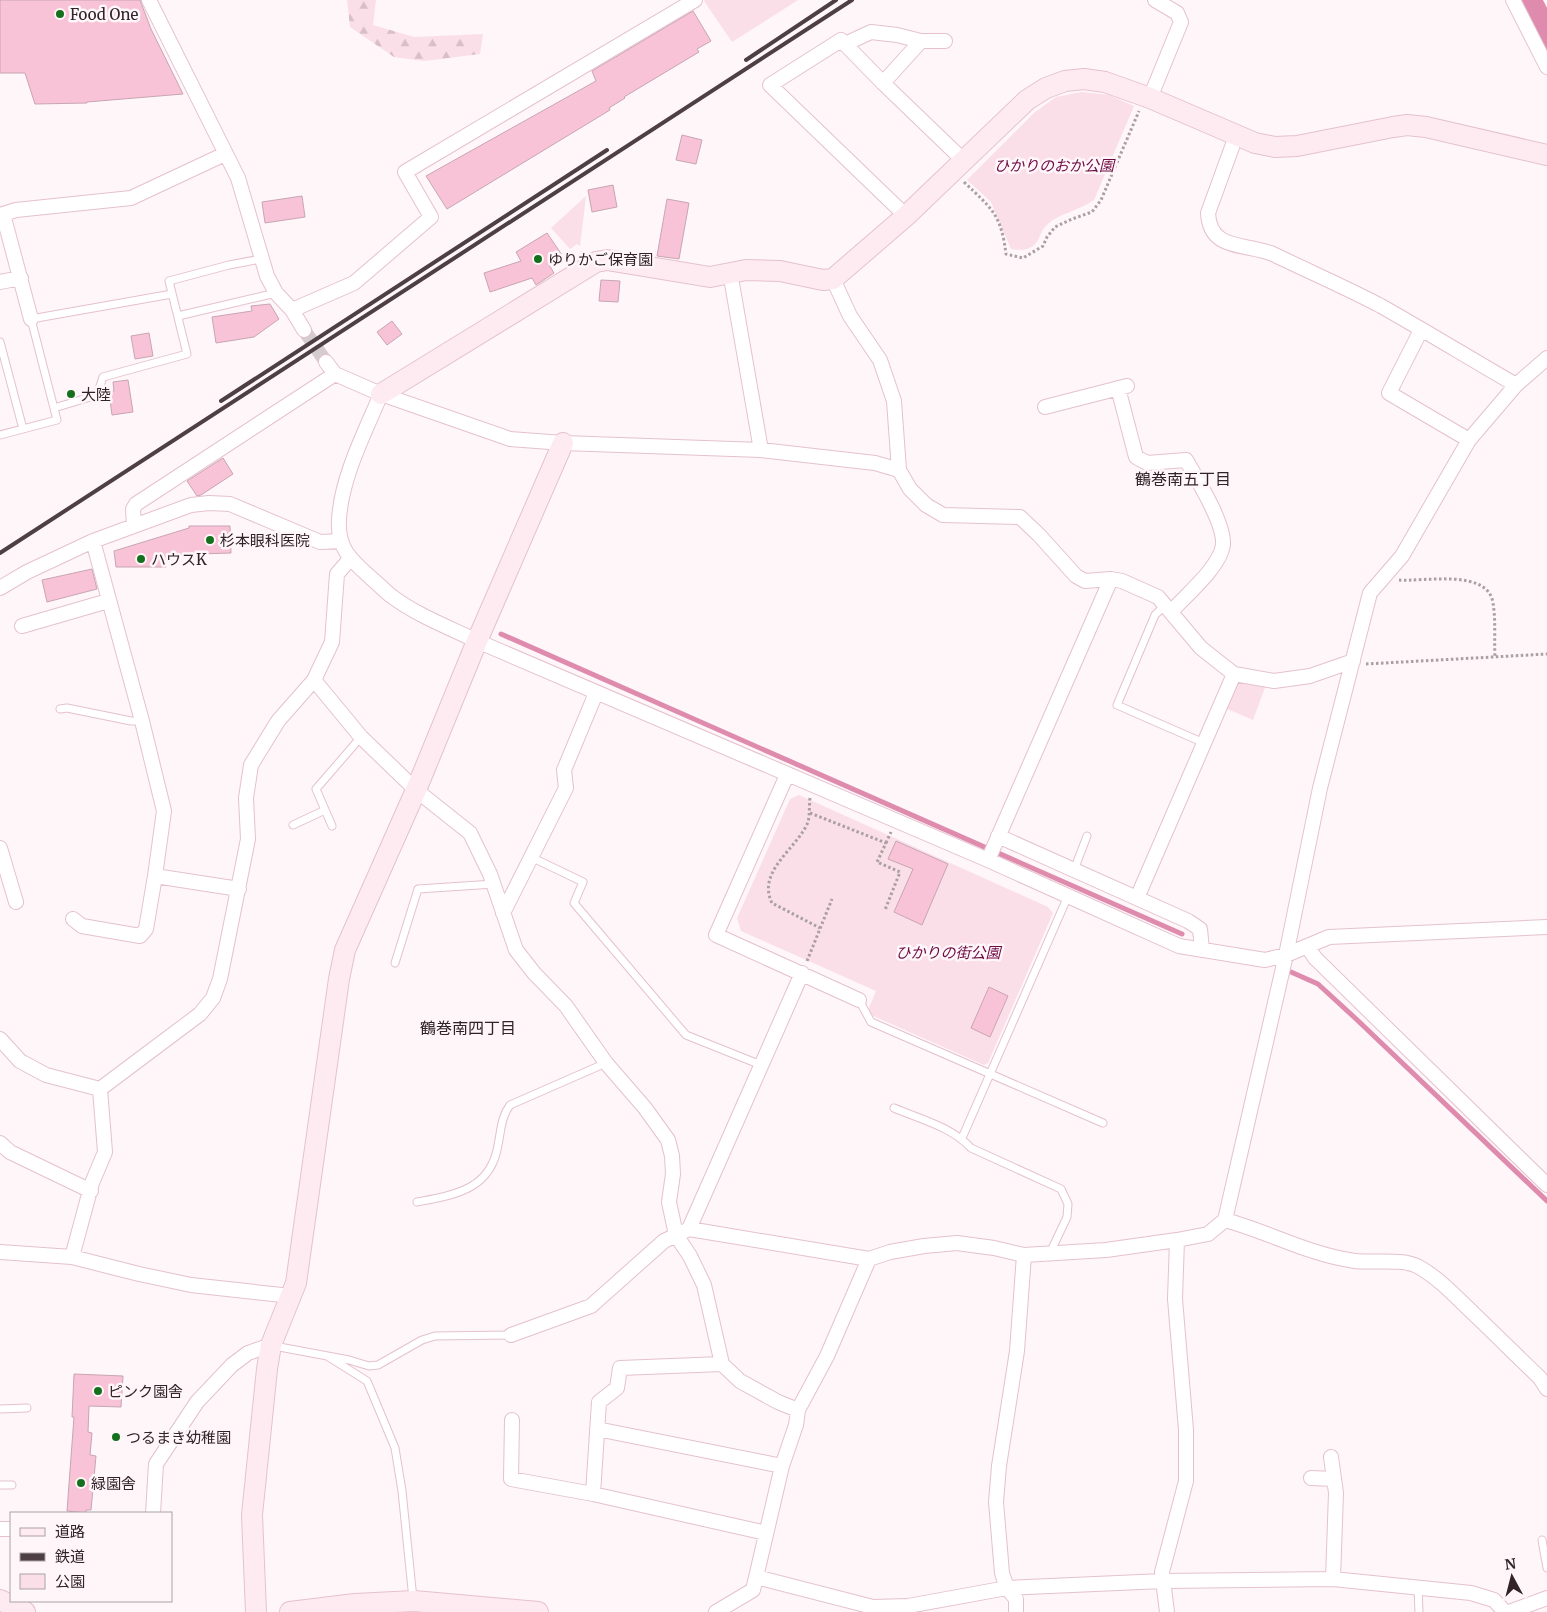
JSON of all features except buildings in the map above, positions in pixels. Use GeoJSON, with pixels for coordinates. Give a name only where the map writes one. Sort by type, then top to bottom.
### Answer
{"type":"FeatureCollection","features":[{"type":"Feature","properties":{"kind":"street"},"geometry":{"type":"LineString","coordinates":[[149,0],[238,178],[267,276],[276,293],[292,310],[304,330]]}},
{"type":"Feature","properties":{"kind":"street"},"geometry":{"type":"LineString","coordinates":[[292,310],[354,283],[431,217],[405,172],[694,0]]}},
{"type":"Feature","properties":{"kind":"street"},"geometry":{"type":"LineString","coordinates":[[1146,102],[1181,22],[1177,13],[1155,0]]}},
{"type":"Feature","properties":{"kind":"street"},"geometry":{"type":"LineString","coordinates":[[1512,0],[1547,67]]}},
{"type":"Feature","properties":{"kind":"street"},"geometry":{"type":"LineString","coordinates":[[845,44],[871,32],[897,35],[921,41],[945,40]]}},
{"type":"Feature","properties":{"kind":"street"},"geometry":{"type":"LineString","coordinates":[[906,216],[770,85],[842,40],[963,171]]}},
{"type":"Feature","properties":{"kind":"street"},"geometry":{"type":"LineString","coordinates":[[883,83],[921,41]]}},
{"type":"Feature","properties":{"kind":"street"},"geometry":{"type":"LineString","coordinates":[[1547,155],[1426,127],[1407,125],[1297,146],[1275,147],[1255,144],[1146,102],[1106,82],[1084,79],[1059,84],[1046,88],[1027,100],[963,171],[906,216],[833,279],[823,280],[780,271],[746,270],[710,276],[608,260],[596,262],[381,394],[352,466],[346,484],[339,520],[341,541],[350,559],[390,595],[422,615],[477,641],[988,860],[1179,946],[1266,960],[1286,955],[1329,937],[1547,927]]}},
{"type":"Feature","properties":{"kind":"street"},"geometry":{"type":"LineString","coordinates":[[1236,136],[1208,214],[1208,224],[1213,233],[1222,241],[1270,252],[1380,306],[1516,385]]}},
{"type":"Feature","properties":{"kind":"street"},"geometry":{"type":"LineString","coordinates":[[31,318],[21,278],[1,215],[16,210],[131,198],[225,154]]}},
{"type":"Feature","properties":{"kind":"street"},"geometry":{"type":"LineString","coordinates":[[730,272],[761,450]]}},
{"type":"Feature","properties":{"kind":"street"},"geometry":{"type":"LineString","coordinates":[[0,282],[21,278]]}},
{"type":"Feature","properties":{"kind":"street"},"geometry":{"type":"LineString","coordinates":[[833,279],[850,316],[880,360],[894,401],[899,470],[910,489],[926,505],[943,515],[1020,517],[1076,576],[1085,581],[1111,579],[1122,581],[1158,597],[1201,648],[1234,674],[1274,681],[1310,676],[1353,661]]}},
{"type":"Feature","properties":{"kind":"street"},"geometry":{"type":"LineString","coordinates":[[1421,330],[1388,392],[1469,440]]}},
{"type":"Feature","properties":{"kind":"street"},"geometry":{"type":"LineString","coordinates":[[511,1335],[591,1306],[664,1241],[682,1232],[869,1259],[890,1252],[957,1243],[994,1248],[1024,1255],[1106,1250],[1208,1234],[1225,1220],[1286,955],[1320,788],[1370,593],[1402,556],[1469,440],[1516,385],[1547,358]]}},
{"type":"Feature","properties":{"kind":"street"},"geometry":{"type":"LineString","coordinates":[[326,362],[335,374],[381,394],[510,439],[563,444],[761,450],[874,463],[899,470]]}},
{"type":"Feature","properties":{"kind":"street"},"geometry":{"type":"LineString","coordinates":[[134,525],[133,509],[136,504],[335,374]]}},
{"type":"Feature","properties":{"kind":"street"},"geometry":{"type":"LineString","coordinates":[[1045,407],[1122,387],[1136,457],[1147,463],[1186,460],[1207,496],[1222,535],[1223,546],[1207,573],[1168,608]]}},
{"type":"Feature","properties":{"kind":"street"},"geometry":{"type":"LineString","coordinates":[[256,1612],[252,1515],[267,1369],[271,1345],[296,1283],[339,980],[345,950],[416,790],[477,641],[563,444]]}},
{"type":"Feature","properties":{"kind":"street"},"geometry":{"type":"LineString","coordinates":[[0,588],[27,572],[92,541],[191,505],[209,503],[230,504],[320,542],[341,541]]}},
{"type":"Feature","properties":{"kind":"street"},"geometry":{"type":"LineString","coordinates":[[73,919],[82,926],[140,936],[146,929],[164,811],[142,721],[92,541]]}},
{"type":"Feature","properties":{"kind":"street"},"geometry":{"type":"LineString","coordinates":[[100,1089],[200,1014],[214,998],[220,980],[248,839],[246,798],[251,765],[278,721],[314,680],[332,642],[337,574],[350,559]]}},
{"type":"Feature","properties":{"kind":"street"},"geometry":{"type":"LineString","coordinates":[[988,860],[1111,579]]}},
{"type":"Feature","properties":{"kind":"street"},"geometry":{"type":"LineString","coordinates":[[22,626],[108,601]]}},
{"type":"Feature","properties":{"kind":"street"},"geometry":{"type":"LineString","coordinates":[[1137,898],[1234,674]]}},
{"type":"Feature","properties":{"kind":"street"},"geometry":{"type":"LineString","coordinates":[[314,680],[361,737],[416,790],[470,833],[494,884],[516,950],[534,973],[566,1006],[606,1064],[645,1108],[668,1140],[672,1156],[673,1174],[669,1202],[704,1286],[722,1364],[740,1381],[778,1402],[798,1410]]}},
{"type":"Feature","properties":{"kind":"street"},"geometry":{"type":"LineString","coordinates":[[503,913],[566,788],[564,770],[596,692]]}},
{"type":"Feature","properties":{"kind":"street"},"geometry":{"type":"LineString","coordinates":[[787,775],[716,935],[859,1000]]}},
{"type":"Feature","properties":{"kind":"street"},"geometry":{"type":"LineString","coordinates":[[998,836],[1188,921],[1200,929],[1202,950]]}},
{"type":"Feature","properties":{"kind":"street"},"geometry":{"type":"LineString","coordinates":[[0,848],[16,902]]}},
{"type":"Feature","properties":{"kind":"street"},"geometry":{"type":"LineString","coordinates":[[155,876],[239,889]]}},
{"type":"Feature","properties":{"kind":"street"},"geometry":{"type":"LineString","coordinates":[[1307,946],[1315,958],[1547,1186]]}},
{"type":"Feature","properties":{"kind":"street"},"geometry":{"type":"LineString","coordinates":[[682,1232],[802,973]]}},
{"type":"Feature","properties":{"kind":"street"},"geometry":{"type":"LineString","coordinates":[[0,1039],[20,1061],[46,1075],[100,1089]]}},
{"type":"Feature","properties":{"kind":"street"},"geometry":{"type":"LineString","coordinates":[[72,1257],[90,1191],[105,1152],[100,1089]]}},
{"type":"Feature","properties":{"kind":"street"},"geometry":{"type":"LineString","coordinates":[[0,1143],[10,1152],[90,1191]]}},
{"type":"Feature","properties":{"kind":"street"},"geometry":{"type":"LineString","coordinates":[[1225,1220],[1318,1253],[1356,1261],[1391,1262],[1417,1266],[1435,1278],[1465,1305],[1540,1378],[1547,1389]]}},
{"type":"Feature","properties":{"kind":"street"},"geometry":{"type":"LineString","coordinates":[[1167,1612],[1162,1572],[1186,1481],[1186,1430],[1175,1299],[1176,1240]]}},
{"type":"Feature","properties":{"kind":"street"},"geometry":{"type":"LineString","coordinates":[[0,1252],[72,1257],[191,1285],[291,1296]]}},
{"type":"Feature","properties":{"kind":"street"},"geometry":{"type":"LineString","coordinates":[[1016,1612],[1016,1599],[1007,1588],[1002,1573],[996,1502],[999,1466],[1017,1350],[1024,1255]]}},
{"type":"Feature","properties":{"kind":"street"},"geometry":{"type":"LineString","coordinates":[[716,1612],[752,1590],[782,1466],[796,1425],[798,1410],[827,1356],[869,1259]]}},
{"type":"Feature","properties":{"kind":"street"},"geometry":{"type":"LineString","coordinates":[[153,1512],[156,1464],[197,1402],[232,1365],[248,1353],[271,1345]]}},
{"type":"Feature","properties":{"kind":"street"},"geometry":{"type":"LineString","coordinates":[[593,1494],[599,1402],[617,1388],[620,1368],[722,1364]]}},
{"type":"Feature","properties":{"kind":"street"},"geometry":{"type":"LineString","coordinates":[[512,1420],[511,1479],[593,1494],[766,1533]]}},
{"type":"Feature","properties":{"kind":"street"},"geometry":{"type":"LineString","coordinates":[[597,1429],[782,1466]]}},
{"type":"Feature","properties":{"kind":"street"},"geometry":{"type":"LineString","coordinates":[[1331,1457],[1336,1493],[1333,1579]]}},
{"type":"Feature","properties":{"kind":"street"},"geometry":{"type":"LineString","coordinates":[[1311,1478],[1334,1479]]}},
{"type":"Feature","properties":{"kind":"street"},"geometry":{"type":"LineString","coordinates":[[756,1576],[873,1607],[908,1606],[1007,1588],[1163,1582],[1333,1579],[1471,1593],[1494,1600],[1507,1612],[1547,1598]]}},
{"type":"Feature","properties":{"kind":"street"},"geometry":{"type":"LineString","coordinates":[[0,1600],[25,1612]]}},
{"type":"Feature","properties":{"kind":"street"},"geometry":{"type":"LineString","coordinates":[[290,1612],[354,1608],[414,1601],[538,1612]]}},
{"type":"Feature","properties":{"kind":"lane"},"geometry":{"type":"LineString","coordinates":[[54,408],[97,396],[103,377],[187,354],[169,281],[229,265],[261,259]]}},
{"type":"Feature","properties":{"kind":"lane"},"geometry":{"type":"LineString","coordinates":[[178,316],[276,293]]}},
{"type":"Feature","properties":{"kind":"lane"},"geometry":{"type":"LineString","coordinates":[[0,435],[57,420],[31,318],[172,294]]}},
{"type":"Feature","properties":{"kind":"lane"},"geometry":{"type":"LineString","coordinates":[[0,342],[24,429]]}},
{"type":"Feature","properties":{"kind":"lane"},"geometry":{"type":"LineString","coordinates":[[1168,608],[1155,615],[1117,705],[1204,743]]}},
{"type":"Feature","properties":{"kind":"lane"},"geometry":{"type":"LineString","coordinates":[[60,709],[67,708],[131,722],[142,721]]}},
{"type":"Feature","properties":{"kind":"lane"},"geometry":{"type":"LineString","coordinates":[[332,826],[316,789],[361,737]]}},
{"type":"Feature","properties":{"kind":"lane"},"geometry":{"type":"LineString","coordinates":[[293,825],[325,810]]}},
{"type":"Feature","properties":{"kind":"lane"},"geometry":{"type":"LineString","coordinates":[[1074,870],[1087,836]]}},
{"type":"Feature","properties":{"kind":"lane"},"geometry":{"type":"LineString","coordinates":[[531,857],[583,882],[574,903],[686,1035],[761,1065]]}},
{"type":"Feature","properties":{"kind":"lane"},"geometry":{"type":"LineString","coordinates":[[395,963],[418,889],[494,884]]}},
{"type":"Feature","properties":{"kind":"lane"},"geometry":{"type":"LineString","coordinates":[[962,1138],[1068,896]]}},
{"type":"Feature","properties":{"kind":"lane"},"geometry":{"type":"LineString","coordinates":[[859,1000],[871,1022],[1103,1123]]}},
{"type":"Feature","properties":{"kind":"lane"},"geometry":{"type":"LineString","coordinates":[[417,1202],[455,1195],[474,1185],[488,1173],[497,1155],[504,1113],[510,1105],[606,1064]]}},
{"type":"Feature","properties":{"kind":"lane"},"geometry":{"type":"LineString","coordinates":[[894,1108],[962,1138],[971,1148],[1061,1190],[1068,1204],[1067,1218],[1050,1253]]}},
{"type":"Feature","properties":{"kind":"lane"},"geometry":{"type":"LineString","coordinates":[[271,1345],[369,1366],[378,1365],[422,1340],[435,1336],[511,1335]]}},
{"type":"Feature","properties":{"kind":"lane"},"geometry":{"type":"LineString","coordinates":[[327,1356],[367,1381],[395,1448],[402,1491],[414,1601]]}},
{"type":"Feature","properties":{"kind":"lane"},"geometry":{"type":"LineString","coordinates":[[0,1409],[27,1408]]}},
{"type":"Feature","properties":{"kind":"lane"},"geometry":{"type":"LineString","coordinates":[[0,1485],[12,1485]]}},
{"type":"Feature","properties":{"kind":"lane"},"geometry":{"type":"LineString","coordinates":[[1542,1540],[1547,1568]]}},
{"type":"Feature","properties":{"kind":"lane"},"geometry":{"type":"LineString","coordinates":[[1418,1588],[1419,1612]]}},
{"type":"Feature","properties":{"kind":"path"},"geometry":{"type":"LineString","coordinates":[[963,171],[997,217],[1004,233],[1006,254],[1023,258],[1043,246],[1055,227],[1092,212],[1101,200],[1146,102]]}},
{"type":"Feature","properties":{"kind":"path"},"geometry":{"type":"LineString","coordinates":[[1383,578],[1404,580],[1463,579],[1487,589],[1493,601],[1495,657]]}},
{"type":"Feature","properties":{"kind":"path"},"geometry":{"type":"LineString","coordinates":[[1353,661],[1365,664],[1547,654]]}},
{"type":"Feature","properties":{"kind":"path"},"geometry":{"type":"LineString","coordinates":[[812,786],[808,822],[778,862],[768,885],[768,895],[772,903],[820,928]]}},
{"type":"Feature","properties":{"kind":"path"},"geometry":{"type":"LineString","coordinates":[[810,813],[886,843],[877,862],[900,872],[885,910]]}},
{"type":"Feature","properties":{"kind":"path"},"geometry":{"type":"LineString","coordinates":[[802,973],[832,899]]}},
{"type":"Feature","properties":{"kind":"green space"},"geometry":{"type":"Polygon","coordinates":[[[347,0],[376,0],[373,25],[414,37],[483,34],[480,54],[424,61],[394,57],[350,27],[347,0]]]}},
{"type":"Feature","properties":{"kind":"green space"},"geometry":{"type":"Polygon","coordinates":[[[705,0],[798,0],[732,42],[705,0]]]}},
{"type":"Feature","properties":{"kind":"green space","name":"ひかりのおか公園"},"geometry":{"type":"Polygon","coordinates":[[[1082,92],[1109,95],[1134,106],[1094,200],[1050,222],[1044,228],[1035,244],[1030,248],[1022,250],[1011,249],[991,202],[967,180],[1034,113],[1056,97],[1082,92]]]}},
{"type":"Feature","properties":{"kind":"green space"},"geometry":{"type":"Polygon","coordinates":[[[586,196],[580,246],[577,244],[570,249],[551,228],[586,196]]]}},
{"type":"Feature","properties":{"kind":"green space"},"geometry":{"type":"Polygon","coordinates":[[[1244,681],[1266,685],[1253,720],[1225,708],[1236,684],[1244,681]]]}},
{"type":"Feature","properties":{"kind":"green space","name":"ひかりの街公園"},"geometry":{"type":"Polygon","coordinates":[[[799,795],[1048,907],[1053,913],[988,1063],[984,1065],[871,1015],[869,1008],[876,991],[741,931],[737,918],[790,799],[799,795]]]}},
{"type":"Feature","properties":{"kind":"waterway"},"geometry":{"type":"LineString","coordinates":[[1526,0],[1547,40]]}},
{"type":"Feature","properties":{"kind":"waterway"},"geometry":{"type":"LineString","coordinates":[[501,634],[1182,934]]}},
{"type":"Feature","properties":{"kind":"waterway"},"geometry":{"type":"LineString","coordinates":[[1291,972],[1318,984],[1547,1201]]}},
{"type":"Feature","properties":{"kind":"tunnel"},"geometry":{"type":"LineString","coordinates":[[304,330],[326,362]]}},
{"type":"Feature","properties":{"kind":"railway"},"geometry":{"type":"LineString","coordinates":[[746,60],[836,0]]}},
{"type":"Feature","properties":{"kind":"railway"},"geometry":{"type":"LineString","coordinates":[[0,553],[852,0]]}},
{"type":"Feature","properties":{"kind":"railway"},"geometry":{"type":"LineString","coordinates":[[221,401],[607,150]]}},
{"type":"Feature","properties":{"kind":"place","name":"Food One"},"geometry":{"type":"Point","coordinates":[60,14]}},
{"type":"Feature","properties":{"kind":"place","name":"ゆりかご保育園"},"geometry":{"type":"Point","coordinates":[538,259]}},
{"type":"Feature","properties":{"kind":"place","name":"大陸"},"geometry":{"type":"Point","coordinates":[71,394]}},
{"type":"Feature","properties":{"kind":"place","name":"杉本眼科医院"},"geometry":{"type":"Point","coordinates":[210,540]}},
{"type":"Feature","properties":{"kind":"place","name":"ハウスK"},"geometry":{"type":"Point","coordinates":[141,559]}},
{"type":"Feature","properties":{"kind":"place","name":"ピンク園舎"},"geometry":{"type":"Point","coordinates":[98,1391]}},
{"type":"Feature","properties":{"kind":"place","name":"つるまき幼稚園"},"geometry":{"type":"Point","coordinates":[116,1437]}},
{"type":"Feature","properties":{"kind":"place","name":"緑園舎"},"geometry":{"type":"Point","coordinates":[81,1483]}},
{"type":"Feature","properties":{"kind":"district","name":"鶴巻南五丁目"},"geometry":{"type":"Point","coordinates":[1183,479]}},
{"type":"Feature","properties":{"kind":"district","name":"鶴巻南四丁目"},"geometry":{"type":"Point","coordinates":[468,1028]}}]}
